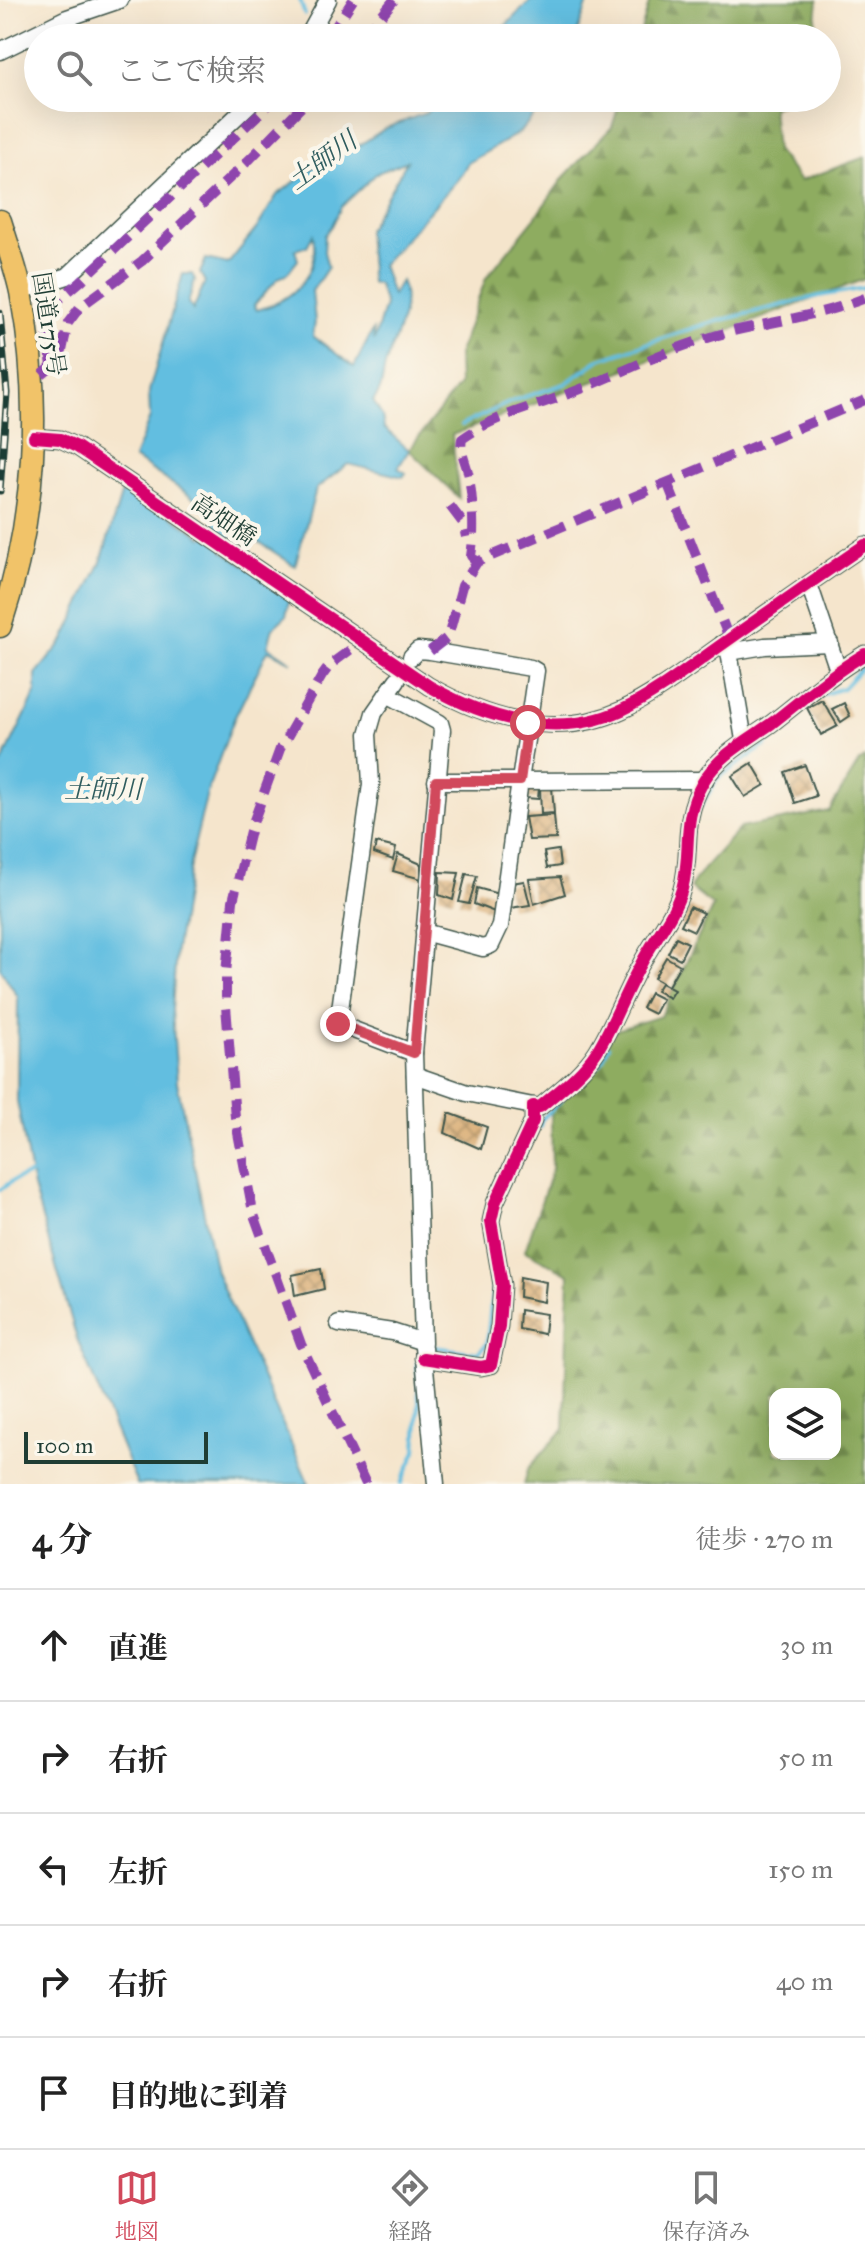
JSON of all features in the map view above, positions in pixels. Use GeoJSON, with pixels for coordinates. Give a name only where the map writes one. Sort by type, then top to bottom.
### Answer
{"type":"FeatureCollection","features":[{"type":"Feature","properties":{"kind":"highway","name":"国道175号"},"geometry":{"type":"LineString","coordinates":[[0,221],[20,289],[29,345],[34,437],[25,530],[0,626]]}},
{"type":"Feature","properties":{"kind":"street"},"geometry":{"type":"LineString","coordinates":[[55,24],[120,0]]}},
{"type":"Feature","properties":{"kind":"street"},"geometry":{"type":"LineString","coordinates":[[315,24],[328,0]]}},
{"type":"Feature","properties":{"kind":"street"},"geometry":{"type":"LineString","coordinates":[[0,51],[24,39]]}},
{"type":"Feature","properties":{"kind":"street"},"geometry":{"type":"LineString","coordinates":[[20,289],[68,276],[241,112]]}},
{"type":"Feature","properties":{"kind":"street","name":"高畑橋"},"geometry":{"type":"LineString","coordinates":[[34,437],[60,439],[77,447],[460,703],[497,717],[528,723],[556,725],[590,720],[621,710],[726,648],[865,545]]}},
{"type":"Feature","properties":{"kind":"street"},"geometry":{"type":"LineString","coordinates":[[809,584],[838,670]]}},
{"type":"Feature","properties":{"kind":"street"},"geometry":{"type":"LineString","coordinates":[[744,740],[726,648],[830,643]]}},
{"type":"Feature","properties":{"kind":"street"},"geometry":{"type":"LineString","coordinates":[[411,657],[418,650],[531,668],[536,671],[537,678],[500,926],[491,945],[483,948],[424,932]]}},
{"type":"Feature","properties":{"kind":"street"},"geometry":{"type":"LineString","coordinates":[[415,1075],[467,1093],[540,1107],[572,1080],[596,1053],[681,891],[689,814],[705,780],[744,740],[771,723],[838,670],[865,654]]}},
{"type":"Feature","properties":{"kind":"street"},"geometry":{"type":"LineString","coordinates":[[414,1053],[338,1024],[371,784],[368,734],[374,713],[392,687],[440,723],[442,730],[414,1053],[423,1350],[436,1484]]}},
{"type":"Feature","properties":{"kind":"street"},"geometry":{"type":"LineString","coordinates":[[436,781],[705,780]]}},
{"type":"Feature","properties":{"kind":"street"},"geometry":{"type":"LineString","coordinates":[[339,1324],[392,1332],[423,1350],[481,1367],[491,1365],[499,1326],[502,1285],[491,1221],[495,1203],[533,1121],[533,1106]]}},
{"type":"Feature","properties":{"kind":"green space"},"geometry":{"type":"Polygon","coordinates":[[[650,0],[818,0],[816,24],[643,24],[650,0]]]}},
{"type":"Feature","properties":{"kind":"green space"},"geometry":{"type":"Polygon","coordinates":[[[617,112],[772,112],[776,150],[800,181],[865,157],[865,279],[452,435],[459,498],[409,450],[459,385],[458,355],[486,278],[564,177],[612,127],[617,112]]]}},
{"type":"Feature","properties":{"kind":"green space"},"geometry":{"type":"Polygon","coordinates":[[[865,758],[865,1484],[524,1484],[528,1469],[564,1429],[569,1274],[525,1251],[552,1169],[551,1107],[607,1033],[661,1016],[713,906],[690,888],[740,828],[829,811],[859,762],[865,758]]]}},
{"type":"Feature","properties":{"kind":"water"},"geometry":{"type":"Polygon","coordinates":[[[531,0],[589,0],[580,24],[507,24],[531,0]]]}},
{"type":"Feature","properties":{"kind":"water"},"geometry":{"type":"Polygon","coordinates":[[[427,112],[536,112],[520,132],[468,163],[458,179],[382,265],[392,295],[401,281],[405,301],[381,386],[373,401],[382,416],[384,428],[409,450],[398,468],[406,473],[403,477],[348,464],[316,489],[295,566],[134,458],[150,417],[149,391],[183,274],[192,274],[195,280],[188,303],[193,310],[205,282],[200,273],[206,259],[228,264],[257,228],[277,195],[345,145],[358,146],[386,128],[427,112]],[[407,161],[377,173],[341,207],[325,235],[324,252],[328,267],[312,291],[313,336],[354,367],[373,330],[374,341],[385,305],[378,284],[371,283],[367,231],[407,161]],[[313,235],[307,246],[295,250],[298,260],[254,305],[257,310],[282,300],[302,284],[308,274],[314,249],[313,235]]]}},
{"type":"Feature","properties":{"kind":"water","name":"土師川"},"geometry":{"type":"Polygon","coordinates":[[[124,485],[290,595],[286,616],[273,628],[268,646],[292,662],[268,650],[234,719],[208,789],[191,859],[176,949],[172,1010],[177,1082],[216,1272],[309,1484],[137,1484],[77,1339],[33,1187],[17,1101],[18,997],[0,968],[0,767],[36,693],[36,674],[64,640],[101,562],[124,485]]]}},
{"type":"Feature","properties":{"kind":"building"},"geometry":{"type":"Polygon","coordinates":[[[822,700],[838,726],[821,735],[807,708],[822,700]]]}},
{"type":"Feature","properties":{"kind":"building"},"geometry":{"type":"Polygon","coordinates":[[[844,703],[850,716],[841,722],[832,709],[844,703]]]}},
{"type":"Feature","properties":{"kind":"building"},"geometry":{"type":"Polygon","coordinates":[[[752,763],[765,785],[745,797],[732,776],[752,763]]]}},
{"type":"Feature","properties":{"kind":"building"},"geometry":{"type":"Polygon","coordinates":[[[805,765],[816,796],[795,803],[785,772],[805,765]]]}},
{"type":"Feature","properties":{"kind":"building"},"geometry":{"type":"Polygon","coordinates":[[[527,786],[539,787],[538,799],[526,798],[527,786]]]}},
{"type":"Feature","properties":{"kind":"building"},"geometry":{"type":"Polygon","coordinates":[[[540,787],[552,787],[554,813],[541,814],[540,787]]]}},
{"type":"Feature","properties":{"kind":"building"},"geometry":{"type":"Polygon","coordinates":[[[554,815],[556,839],[529,840],[525,817],[554,815]]]}},
{"type":"Feature","properties":{"kind":"building"},"geometry":{"type":"Polygon","coordinates":[[[376,843],[396,848],[393,860],[374,853],[376,843]]]}},
{"type":"Feature","properties":{"kind":"building"},"geometry":{"type":"Polygon","coordinates":[[[558,850],[560,866],[547,868],[544,852],[558,850]]]}},
{"type":"Feature","properties":{"kind":"building"},"geometry":{"type":"Polygon","coordinates":[[[398,854],[421,864],[421,879],[393,871],[398,854]]]}},
{"type":"Feature","properties":{"kind":"building"},"geometry":{"type":"Polygon","coordinates":[[[440,872],[459,873],[453,900],[439,895],[440,872]]]}},
{"type":"Feature","properties":{"kind":"building"},"geometry":{"type":"Polygon","coordinates":[[[466,874],[477,876],[469,904],[459,902],[466,874]]]}},
{"type":"Feature","properties":{"kind":"building"},"geometry":{"type":"Polygon","coordinates":[[[560,877],[565,894],[534,904],[529,879],[560,877]]]}},
{"type":"Feature","properties":{"kind":"building"},"geometry":{"type":"Polygon","coordinates":[[[524,881],[530,905],[510,908],[506,884],[524,881]]]}},
{"type":"Feature","properties":{"kind":"building"},"geometry":{"type":"Polygon","coordinates":[[[477,888],[502,895],[497,913],[474,904],[477,888]]]}},
{"type":"Feature","properties":{"kind":"building"},"geometry":{"type":"Polygon","coordinates":[[[690,907],[703,913],[694,931],[681,925],[690,907]]]}},
{"type":"Feature","properties":{"kind":"building"},"geometry":{"type":"Polygon","coordinates":[[[676,937],[688,943],[680,959],[668,953],[676,937]]]}},
{"type":"Feature","properties":{"kind":"building"},"geometry":{"type":"Polygon","coordinates":[[[666,957],[680,965],[668,986],[654,978],[666,957]]]}},
{"type":"Feature","properties":{"kind":"building"},"geometry":{"type":"Polygon","coordinates":[[[661,983],[674,990],[669,998],[656,991],[661,983]]]}},
{"type":"Feature","properties":{"kind":"building"},"geometry":{"type":"Polygon","coordinates":[[[650,993],[662,999],[654,1014],[642,1008],[650,993]]]}},
{"type":"Feature","properties":{"kind":"building"},"geometry":{"type":"Polygon","coordinates":[[[449,1113],[487,1127],[481,1149],[445,1133],[449,1113]]]}},
{"type":"Feature","properties":{"kind":"building"},"geometry":{"type":"Polygon","coordinates":[[[321,1269],[324,1289],[295,1296],[292,1275],[321,1269]]]}},
{"type":"Feature","properties":{"kind":"building"},"geometry":{"type":"Polygon","coordinates":[[[520,1277],[546,1282],[544,1302],[519,1297],[520,1277]]]}},
{"type":"Feature","properties":{"kind":"building"},"geometry":{"type":"Polygon","coordinates":[[[520,1310],[546,1314],[544,1334],[519,1329],[520,1310]]]}},
{"type":"Feature","properties":{"kind":"waterway"},"geometry":{"type":"LineString","coordinates":[[300,0],[305,15]]}},
{"type":"Feature","properties":{"kind":"waterway"},"geometry":{"type":"LineString","coordinates":[[462,425],[515,400],[565,384],[600,359],[706,324],[865,288]]}},
{"type":"Feature","properties":{"kind":"waterway","name":"土師川"},"geometry":{"type":"LineString","coordinates":[[203,558],[229,521],[238,494]]}},
{"type":"Feature","properties":{"kind":"waterway"},"geometry":{"type":"LineString","coordinates":[[815,697],[843,688],[865,664]]}},
{"type":"Feature","properties":{"kind":"waterway"},"geometry":{"type":"LineString","coordinates":[[701,806],[718,778],[766,745],[787,720]]}},
{"type":"Feature","properties":{"kind":"waterway"},"geometry":{"type":"LineString","coordinates":[[592,1071],[602,1061],[609,1046]]}},
{"type":"Feature","properties":{"kind":"waterway"},"geometry":{"type":"LineString","coordinates":[[540,1127],[541,1120],[562,1099]]}},
{"type":"Feature","properties":{"kind":"waterway"},"geometry":{"type":"LineString","coordinates":[[0,1190],[12,1181],[33,1173]]}},
{"type":"Feature","properties":{"kind":"waterway"},"geometry":{"type":"LineString","coordinates":[[427,1346],[478,1353],[487,1344],[493,1284]]}},
{"type":"Feature","properties":{"kind":"waterway"},"geometry":{"type":"LineString","coordinates":[[401,1484],[416,1451],[419,1402],[417,1362]]}},
{"type":"Feature","properties":{"kind":"railway"},"geometry":{"type":"LineString","coordinates":[[0,313],[7,393],[0,491]]}},
{"type":"Feature","properties":{"kind":"marked path"},"geometry":{"type":"LineString","coordinates":[[337,24],[353,0]]}},
{"type":"Feature","properties":{"kind":"marked path"},"geometry":{"type":"LineString","coordinates":[[374,24],[394,0]]}},
{"type":"Feature","properties":{"kind":"marked path"},"geometry":{"type":"LineString","coordinates":[[52,367],[45,306],[61,298],[81,281],[261,112]]}},
{"type":"Feature","properties":{"kind":"marked path"},"geometry":{"type":"LineString","coordinates":[[42,375],[60,360],[68,323],[80,307],[142,261],[296,112]]}},
{"type":"Feature","properties":{"kind":"marked path"},"geometry":{"type":"LineString","coordinates":[[477,562],[471,556],[472,506],[462,439],[500,418],[693,343],[865,298]]}},
{"type":"Feature","properties":{"kind":"marked path"},"geometry":{"type":"LineString","coordinates":[[430,651],[448,637],[462,586],[477,562],[865,400]]}},
{"type":"Feature","properties":{"kind":"marked path"},"geometry":{"type":"LineString","coordinates":[[667,482],[727,633]]}},
{"type":"Feature","properties":{"kind":"marked path"},"geometry":{"type":"LineString","coordinates":[[450,506],[463,523],[466,537]]}},
{"type":"Feature","properties":{"kind":"marked path"},"geometry":{"type":"LineString","coordinates":[[350,650],[331,664],[322,676],[280,749],[250,831],[233,901],[226,1006],[235,1117],[253,1212],[301,1344],[366,1484]]}},
{"type":"Feature","properties":{"kind":"cycle path"},"geometry":{"type":"LineString","coordinates":[[34,437],[60,439],[77,447],[429,686],[474,708],[523,722],[573,724],[622,710],[674,679],[865,545]]}},
{"type":"Feature","properties":{"kind":"cycle path"},"geometry":{"type":"LineString","coordinates":[[423,1358],[481,1367],[491,1365],[499,1326],[502,1285],[491,1221],[495,1203],[533,1121],[533,1106],[540,1107],[571,1081],[597,1051],[641,964],[674,909],[685,875],[689,823],[703,782],[734,749],[865,654]]}},
{"type":"Feature","properties":{"kind":"route"},"geometry":{"type":"LineString","coordinates":[[338,1024],[414,1053],[436,781],[520,781],[528,723]]}}]}
